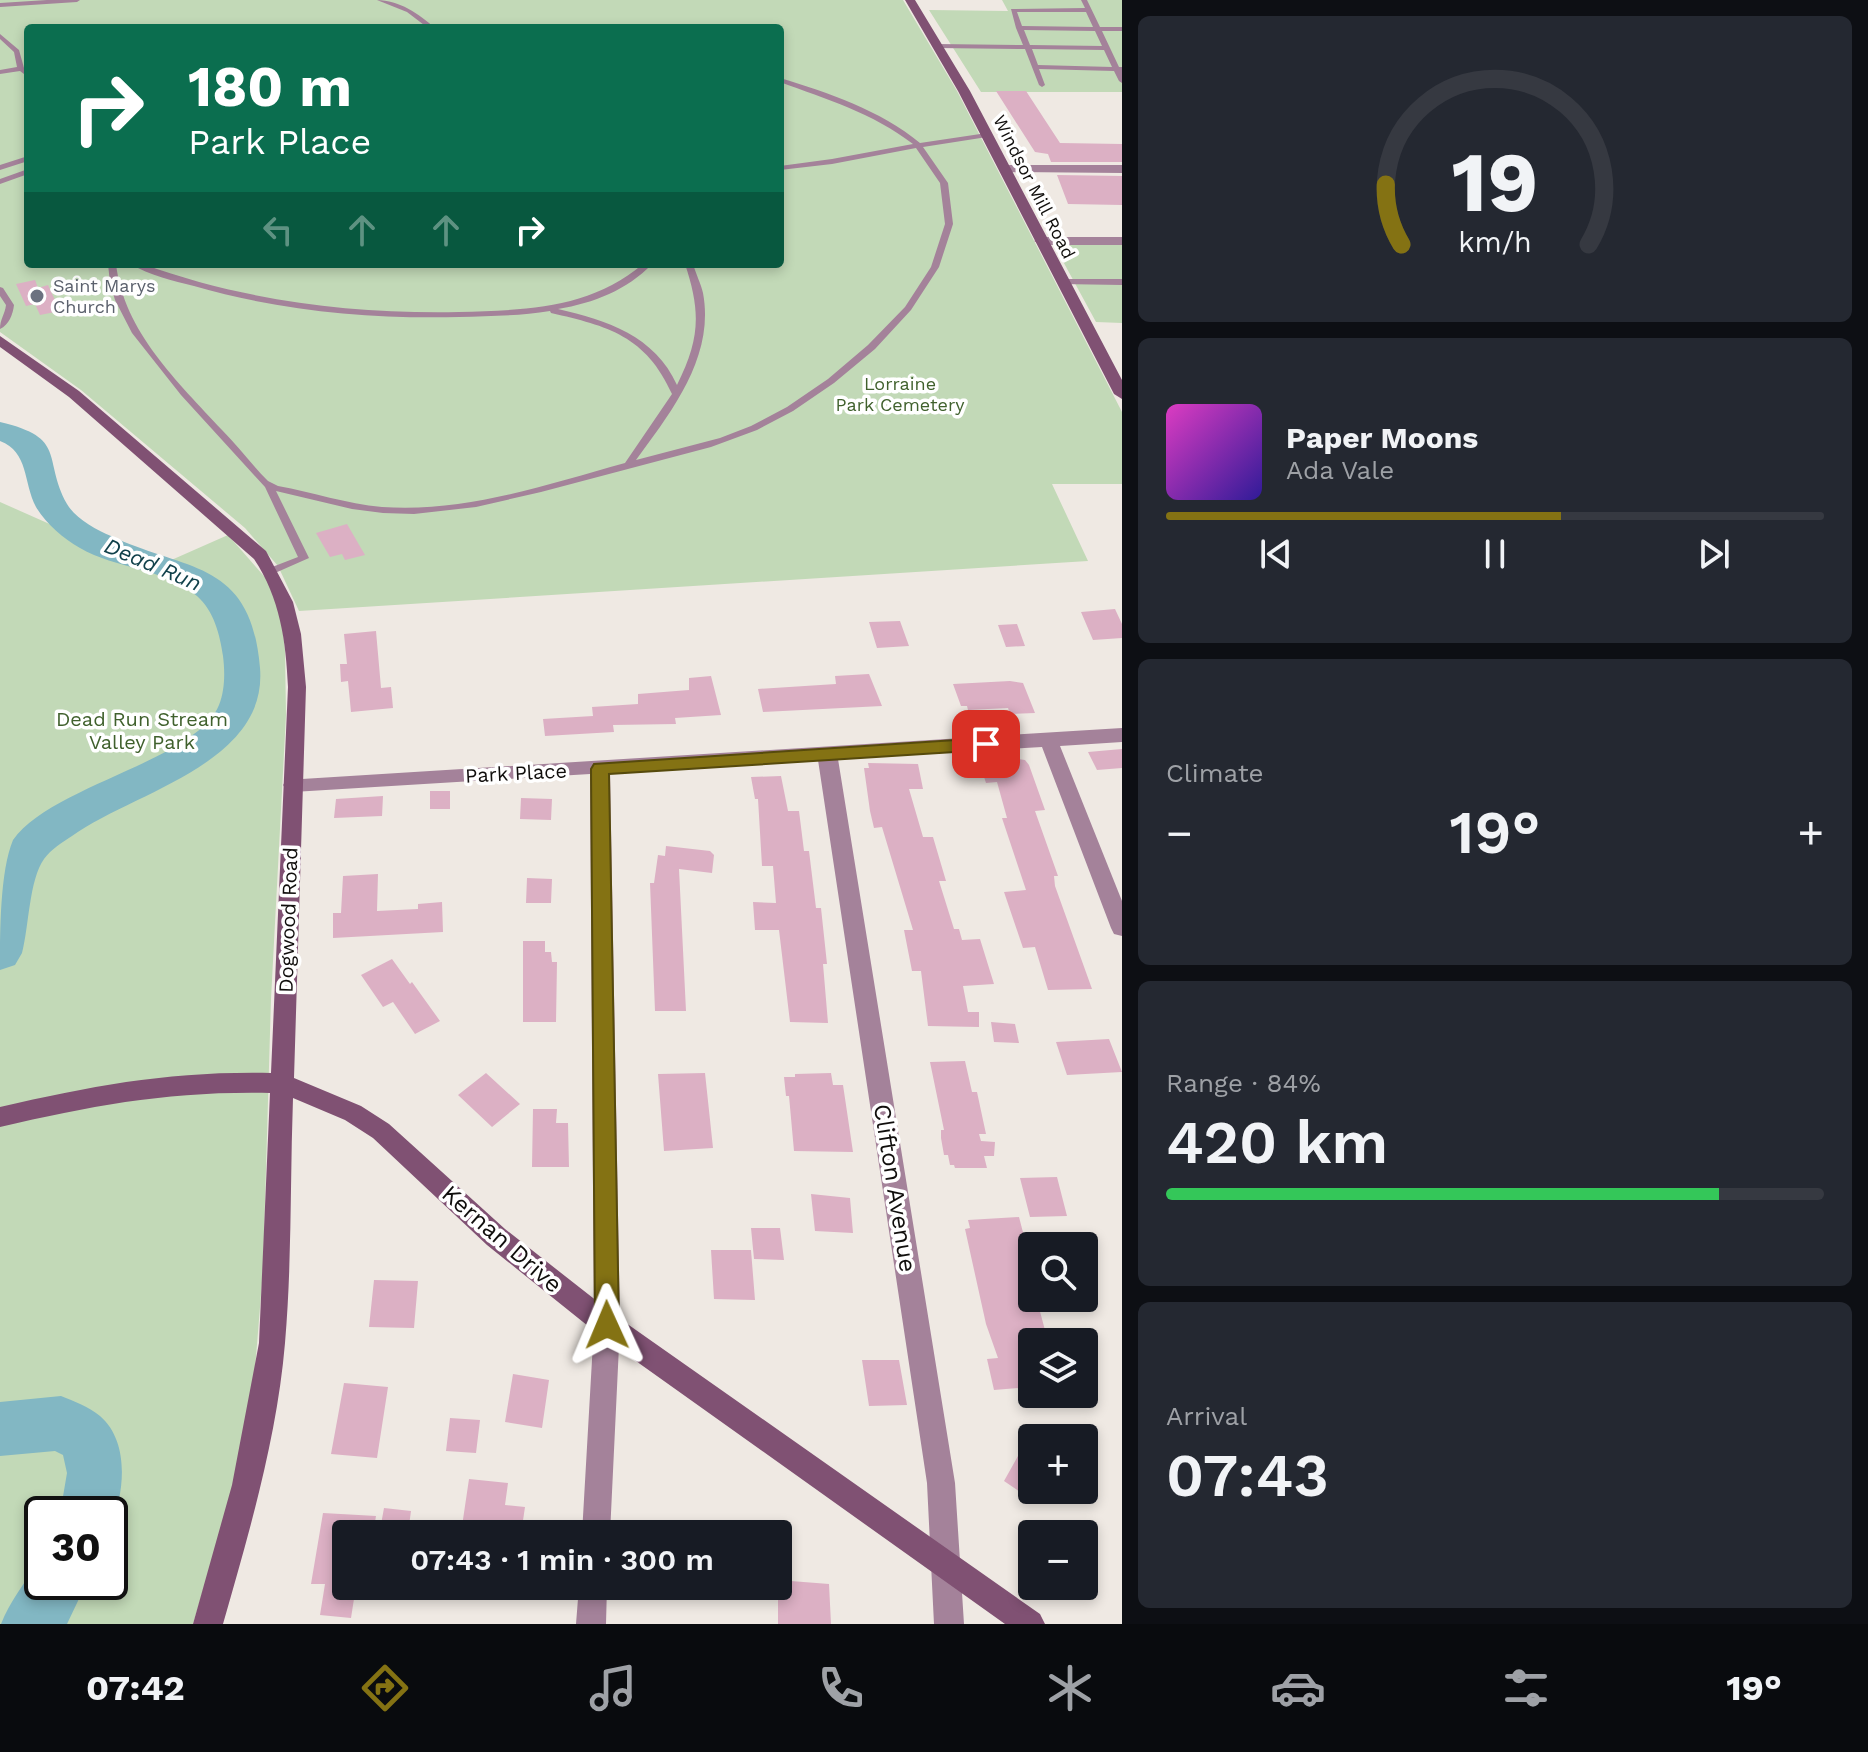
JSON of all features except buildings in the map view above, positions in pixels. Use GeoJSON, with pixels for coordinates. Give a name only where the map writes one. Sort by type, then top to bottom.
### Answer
{"type":"FeatureCollection","features":[{"type":"Feature","properties":{"kind":"main road","name":"Windsor Mill Road"},"geometry":{"type":"LineString","coordinates":[[910,0],[987,135],[1122,394]]}},
{"type":"Feature","properties":{"kind":"main road","name":"Dogwood Road"},"geometry":{"type":"LineString","coordinates":[[0,340],[74,394],[236,532],[271,571],[285,598],[295,639],[297,687],[281,1083],[277,1278],[267,1383],[249,1479],[208,1624]]}},
{"type":"Feature","properties":{"kind":"main road","name":"Kernan Drive"},"geometry":{"type":"LineString","coordinates":[[0,1117],[21,1110],[139,1088],[214,1082],[281,1083],[332,1102],[381,1131],[496,1237],[607,1325],[1030,1624]]}},
{"type":"Feature","properties":{"kind":"street"},"geometry":{"type":"LineString","coordinates":[[1005,169],[1122,169]]}},
{"type":"Feature","properties":{"kind":"street"},"geometry":{"type":"LineString","coordinates":[[1041,241],[1122,241]]}},
{"type":"Feature","properties":{"kind":"street","name":"Park Place"},"geometry":{"type":"LineString","coordinates":[[293,785],[600,769],[1122,735]]}},
{"type":"Feature","properties":{"kind":"street"},"geometry":{"type":"LineString","coordinates":[[1049,741],[1122,928]]}},
{"type":"Feature","properties":{"kind":"street","name":"Clifton Avenue"},"geometry":{"type":"LineString","coordinates":[[827,753],[941,1483],[943,1563],[949,1624]]}},
{"type":"Feature","properties":{"kind":"street"},"geometry":{"type":"LineString","coordinates":[[597,1520],[607,1325],[600,769]]}},
{"type":"Feature","properties":{"kind":"street"},"geometry":{"type":"LineString","coordinates":[[591,1624],[592,1600]]}},
{"type":"Feature","properties":{"kind":"lane"},"geometry":{"type":"LineString","coordinates":[[0,5],[77,0]]}},
{"type":"Feature","properties":{"kind":"lane"},"geometry":{"type":"LineString","coordinates":[[380,0],[409,11],[427,24]]}},
{"type":"Feature","properties":{"kind":"lane"},"geometry":{"type":"LineString","coordinates":[[1084,0],[1106,48],[1119,68],[1122,81]]}},
{"type":"Feature","properties":{"kind":"lane"},"geometry":{"type":"LineString","coordinates":[[1042,85],[1013,10],[1089,10]]}},
{"type":"Feature","properties":{"kind":"lane"},"geometry":{"type":"LineString","coordinates":[[1019,28],[1122,29]]}},
{"type":"Feature","properties":{"kind":"lane"},"geometry":{"type":"LineString","coordinates":[[0,36],[17,51],[24,72],[0,72]]}},
{"type":"Feature","properties":{"kind":"lane"},"geometry":{"type":"LineString","coordinates":[[937,46],[1106,48]]}},
{"type":"Feature","properties":{"kind":"lane"},"geometry":{"type":"LineString","coordinates":[[1035,67],[1119,68]]}},
{"type":"Feature","properties":{"kind":"lane"},"geometry":{"type":"LineString","coordinates":[[269,486],[359,507],[413,511],[467,505],[723,440],[788,411],[851,366],[903,313],[939,258],[951,217],[948,187],[918,145],[865,114],[784,82]]}},
{"type":"Feature","properties":{"kind":"lane"},"geometry":{"type":"LineString","coordinates":[[784,168],[843,161],[918,145],[987,135]]}},
{"type":"Feature","properties":{"kind":"lane"},"geometry":{"type":"LineString","coordinates":[[0,168],[24,159]]}},
{"type":"Feature","properties":{"kind":"lane"},"geometry":{"type":"LineString","coordinates":[[0,182],[24,173]]}},
{"type":"Feature","properties":{"kind":"lane"},"geometry":{"type":"LineString","coordinates":[[113,268],[117,301],[135,331],[196,408],[269,486],[304,558],[271,571]]}},
{"type":"Feature","properties":{"kind":"lane"},"geometry":{"type":"LineString","coordinates":[[148,268],[237,295],[335,311],[428,315],[547,310],[598,321],[637,340],[663,364],[677,396]]}},
{"type":"Feature","properties":{"kind":"lane"},"geometry":{"type":"LineString","coordinates":[[547,310],[608,291],[642,268]]}},
{"type":"Feature","properties":{"kind":"lane"},"geometry":{"type":"LineString","coordinates":[[628,465],[677,396],[692,364],[700,326],[691,268]]}},
{"type":"Feature","properties":{"kind":"lane"},"geometry":{"type":"LineString","coordinates":[[1063,282],[1122,282]]}},
{"type":"Feature","properties":{"kind":"lane"},"geometry":{"type":"LineString","coordinates":[[0,290],[10,305],[9,314],[0,326]]}},
{"type":"Feature","properties":{"kind":"green space","name":"Lorraine Park Cemetery"},"geometry":{"type":"Polygon","coordinates":[[[0,0],[903,0],[957,91],[1122,412],[1122,484],[1052,484],[1088,561],[299,611],[278,566],[245,528],[81,390],[0,332],[0,0]]]}},
{"type":"Feature","properties":{"kind":"green space"},"geometry":{"type":"Polygon","coordinates":[[[1002,0],[1122,0],[1122,92],[981,92],[929,10],[1008,11],[1002,0]]]}},
{"type":"Feature","properties":{"kind":"green space"},"geometry":{"type":"Polygon","coordinates":[[[1061,244],[1122,244],[1122,323],[1096,322],[1059,254],[1061,244]]]}},
{"type":"Feature","properties":{"kind":"green space","name":"Dead Run Stream Valley Park"},"geometry":{"type":"Polygon","coordinates":[[[0,502],[151,569],[228,535],[270,583],[280,610],[285,650],[286,715],[271,999],[263,1270],[255,1369],[230,1500],[193,1624],[0,1624],[0,502]]]}},
{"type":"Feature","properties":{"kind":"waterway","name":"Dead Run"},"geometry":{"type":"LineString","coordinates":[[0,431],[15,435],[32,449],[51,504],[71,526],[97,543],[179,571],[211,589],[228,611],[235,628],[242,675],[241,695],[234,714],[212,738],[172,765],[62,822],[29,848],[17,874],[0,953]]}},
{"type":"Feature","properties":{"kind":"waterway","name":"Dead Run"},"geometry":{"type":"LineString","coordinates":[[0,1429],[61,1423],[82,1436],[93,1453],[95,1473],[91,1496]]}},
{"type":"Feature","properties":{"kind":"waterway","name":"Dead Run"},"geometry":{"type":"LineString","coordinates":[[30,1624],[48,1600]]}},
{"type":"Feature","properties":{"kind":"place","name":"Saint Marys Church"},"geometry":{"type":"Point","coordinates":[37,296]}},
{"type":"Feature","properties":{"kind":"route"},"geometry":{"type":"LineString","coordinates":[[607,1325],[600,769],[986,744]]}}]}
